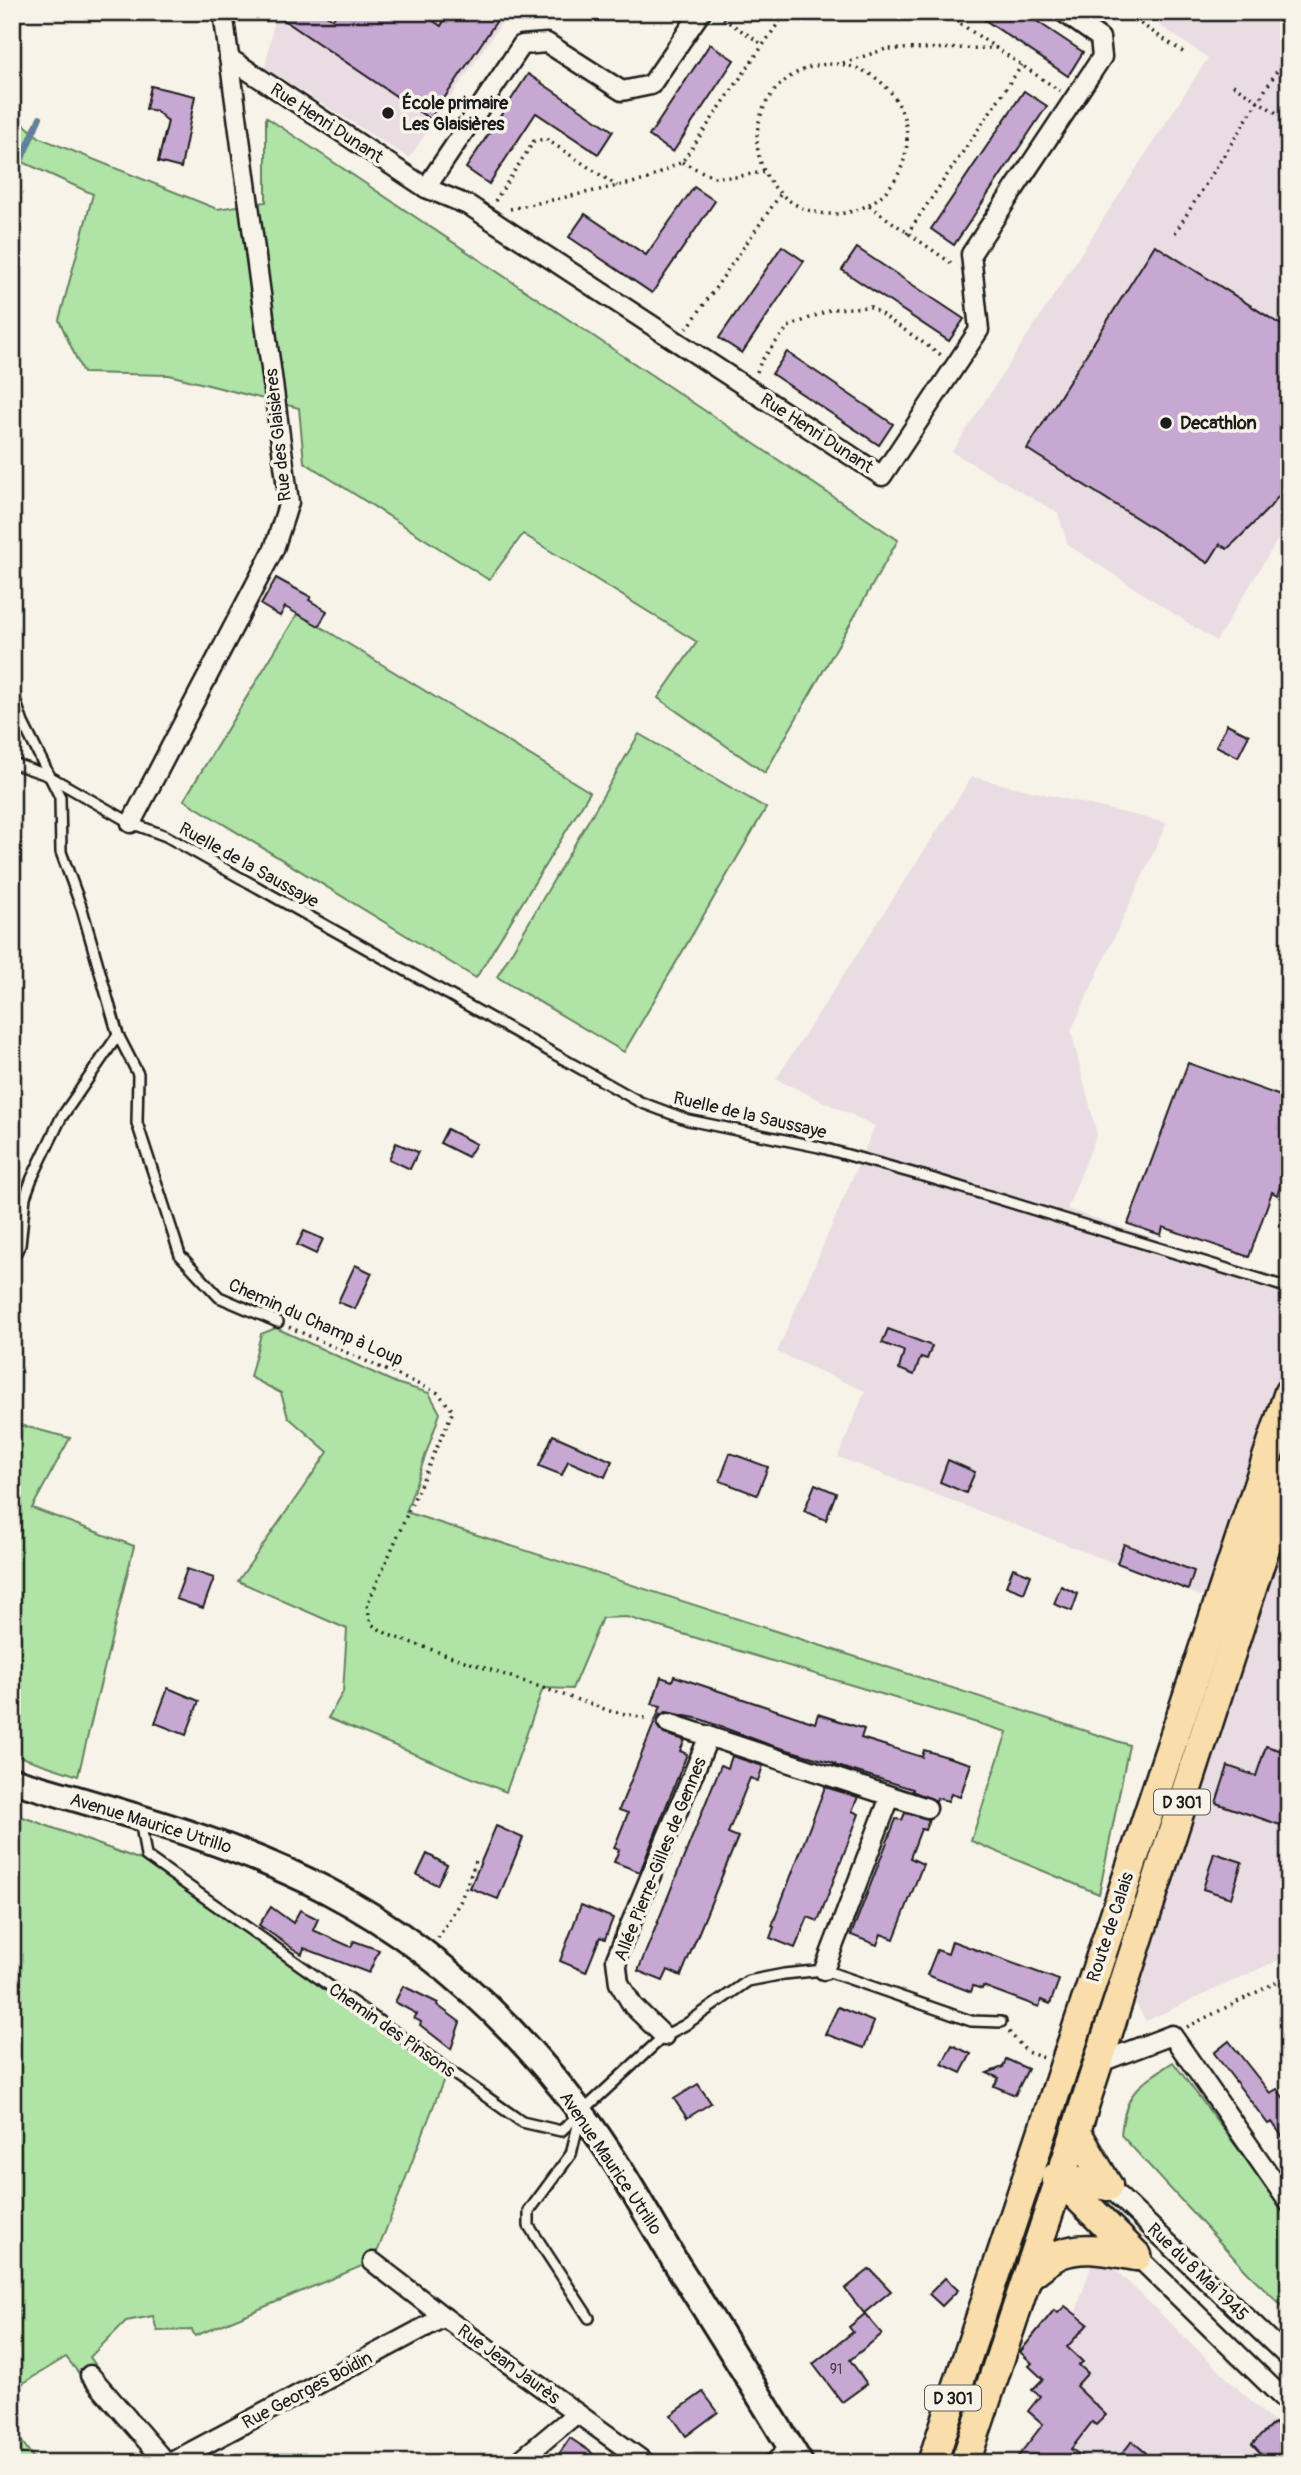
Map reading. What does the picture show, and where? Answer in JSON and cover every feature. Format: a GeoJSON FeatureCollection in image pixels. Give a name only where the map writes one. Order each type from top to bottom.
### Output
{"type":"FeatureCollection","features":[{"type":"Feature","properties":{"kind":"main road","name":"Route de Calais"},"geometry":{"type":"LineString","coordinates":[[932,2463],[1289,1392]]}},
{"type":"Feature","properties":{"kind":"main road","name":"Route de Calais"},"geometry":{"type":"LineString","coordinates":[[965,2463],[1289,1474]]}},
{"type":"Feature","properties":{"kind":"main road","name":"Avenue Maurice Utrillo"},"geometry":{"type":"LineString","coordinates":[[12,1780],[198,1836],[281,1868],[361,1909],[399,1933],[459,1979],[516,2034],[581,2112],[788,2458]]}},
{"type":"Feature","properties":{"kind":"main road"},"geometry":{"type":"LineString","coordinates":[[1076,2130],[1108,2186]]}},
{"type":"Feature","properties":{"kind":"main road"},"geometry":{"type":"LineString","coordinates":[[1029,2167],[1059,2178],[1108,2186]]}},
{"type":"Feature","properties":{"kind":"main road"},"geometry":{"type":"LineString","coordinates":[[1059,2178],[1137,2256]]}},
{"type":"Feature","properties":{"kind":"main road"},"geometry":{"type":"LineString","coordinates":[[1028,2276],[1058,2255],[1074,2250],[1093,2249],[1137,2256]]}},
{"type":"Feature","properties":{"kind":"street","name":"Rue des Glaisières"},"geometry":{"type":"LineString","coordinates":[[131,823],[274,549],[289,502],[223,12]]}},
{"type":"Feature","properties":{"kind":"street"},"geometry":{"type":"LineString","coordinates":[[426,188],[522,45],[547,43],[622,92],[651,85],[701,12]]}},
{"type":"Feature","properties":{"kind":"street","name":"Rue Henri Dunant"},"geometry":{"type":"LineString","coordinates":[[229,58],[426,188],[470,206],[882,476],[979,330],[971,254],[1102,57],[1100,38],[1063,12]]}},
{"type":"Feature","properties":{"kind":"street","name":"Allée Pierre-Gilles de Gennes"},"geometry":{"type":"LineString","coordinates":[[668,1723],[927,1808]]}},
{"type":"Feature","properties":{"kind":"street","name":"Allée Pierre-Gilles de Gennes"},"geometry":{"type":"LineString","coordinates":[[664,2036],[633,2006],[619,1983],[617,1959],[709,1735]]}},
{"type":"Feature","properties":{"kind":"street"},"geometry":{"type":"LineString","coordinates":[[824,1970],[890,1797]]}},
{"type":"Feature","properties":{"kind":"street"},"geometry":{"type":"LineString","coordinates":[[1098,2063],[1172,2035],[1289,2203]]}},
{"type":"Feature","properties":{"kind":"street","name":"Rue du 8 Mai 1945"},"geometry":{"type":"LineString","coordinates":[[1108,2186],[1289,2358]]}},
{"type":"Feature","properties":{"kind":"street","name":"Rue du 8 Mai 1945"},"geometry":{"type":"LineString","coordinates":[[1137,2256],[1289,2404]]}},
{"type":"Feature","properties":{"kind":"street","name":"Rue Jean Jaurès"},"geometry":{"type":"LineString","coordinates":[[373,2262],[444,2317],[646,2463]]}},
{"type":"Feature","properties":{"kind":"street","name":"Rue Georges Boidin"},"geometry":{"type":"LineString","coordinates":[[168,2463],[444,2317]]}},
{"type":"Feature","properties":{"kind":"street"},"geometry":{"type":"LineString","coordinates":[[90,2375],[168,2463]]}},
{"type":"Feature","properties":{"kind":"street"},"geometry":{"type":"LineString","coordinates":[[517,2463],[577,2413]]}},
{"type":"Feature","properties":{"kind":"lane","name":"Chemin du Champ à Loup"},"geometry":{"type":"LineString","coordinates":[[12,691],[23,723],[60,797],[61,852],[82,909],[118,1035],[138,1074],[136,1123],[180,1255],[219,1297],[278,1322]]}},
{"type":"Feature","properties":{"kind":"lane","name":"Ruelle de la Saussaye"},"geometry":{"type":"LineString","coordinates":[[12,764],[47,775],[131,823],[166,836],[640,1102],[688,1120],[819,1147],[934,1179],[1289,1288]]}},
{"type":"Feature","properties":{"kind":"lane"},"geometry":{"type":"LineString","coordinates":[[12,1254],[20,1245],[25,1197],[61,1118],[118,1035]]}},
{"type":"Feature","properties":{"kind":"lane","name":"Chemin des Pinsons"},"geometry":{"type":"LineString","coordinates":[[140,1819],[146,1856],[522,2122],[561,2132],[664,2036],[685,2025],[748,1981],[824,1970],[971,2021],[1001,2022]]}},
{"type":"Feature","properties":{"kind":"lane"},"geometry":{"type":"LineString","coordinates":[[581,2112],[571,2154],[527,2217],[529,2226],[589,2318]]}},
{"type":"Feature","properties":{"kind":"path"},"geometry":{"type":"LineString","coordinates":[[713,12],[764,45]]}},
{"type":"Feature","properties":{"kind":"path"},"geometry":{"type":"LineString","coordinates":[[485,216],[646,180],[682,162],[786,12]]}},
{"type":"Feature","properties":{"kind":"path"},"geometry":{"type":"LineString","coordinates":[[943,12],[1074,100]]}},
{"type":"Feature","properties":{"kind":"path"},"geometry":{"type":"LineString","coordinates":[[957,22],[964,12]]}},
{"type":"Feature","properties":{"kind":"path"},"geometry":{"type":"LineString","coordinates":[[1123,12],[1183,52]]}},
{"type":"Feature","properties":{"kind":"path"},"geometry":{"type":"LineString","coordinates":[[841,64],[863,70],[883,84],[898,102],[906,124],[907,148],[900,171],[887,191],[869,205],[846,214],[822,215],[800,208],[780,195],[763,172],[756,140],[762,109],[780,83],[808,67],[841,64],[886,49],[997,48]]}},
{"type":"Feature","properties":{"kind":"path"},"geometry":{"type":"LineString","coordinates":[[1174,233],[1289,52]]}},
{"type":"Feature","properties":{"kind":"path"},"geometry":{"type":"LineString","coordinates":[[907,234],[1022,65]]}},
{"type":"Feature","properties":{"kind":"path"},"geometry":{"type":"LineString","coordinates":[[1233,85],[1289,121]]}},
{"type":"Feature","properties":{"kind":"path"},"geometry":{"type":"LineString","coordinates":[[485,216],[534,141],[546,139],[617,186]]}},
{"type":"Feature","properties":{"kind":"path"},"geometry":{"type":"LineString","coordinates":[[682,162],[713,177],[735,177],[763,172]]}},
{"type":"Feature","properties":{"kind":"path"},"geometry":{"type":"LineString","coordinates":[[678,342],[780,195]]}},
{"type":"Feature","properties":{"kind":"path"},"geometry":{"type":"LineString","coordinates":[[869,205],[958,268],[973,271]]}},
{"type":"Feature","properties":{"kind":"path"},"geometry":{"type":"LineString","coordinates":[[751,390],[761,361],[788,327],[832,309],[871,307],[956,365]]}},
{"type":"Feature","properties":{"kind":"path","name":"Chemin du Champ à Loup"},"geometry":{"type":"LineString","coordinates":[[278,1322],[438,1393],[453,1411],[366,1605],[372,1624],[390,1635],[610,1711],[668,1723]]}},
{"type":"Feature","properties":{"kind":"path"},"geometry":{"type":"LineString","coordinates":[[428,1955],[460,1902],[477,1861]]}},
{"type":"Feature","properties":{"kind":"path"},"geometry":{"type":"LineString","coordinates":[[1172,2035],[1289,1976]]}},
{"type":"Feature","properties":{"kind":"path"},"geometry":{"type":"LineString","coordinates":[[1001,2022],[1027,2052],[1064,2065]]}},
{"type":"Feature","properties":{"kind":"shaded area","name":"École primaire Les Glaisières"},"geometry":{"type":"Polygon","coordinates":[[[276,12],[509,12],[409,158],[265,68],[276,12]]]}},
{"type":"Feature","properties":{"kind":"shaded area"},"geometry":{"type":"Polygon","coordinates":[[[1140,12],[1289,12],[1289,521],[1216,641],[1068,545],[1058,513],[952,452],[1208,58],[1140,12]]]}},
{"type":"Feature","properties":{"kind":"shaded area"},"geometry":{"type":"Polygon","coordinates":[[[972,777],[1167,823],[1071,1031],[1097,1134],[1067,1209],[1289,1283],[1289,1955],[1146,2021],[1135,2002],[1258,1618],[838,1457],[865,1391],[777,1352],[875,1126],[776,1079],[972,777]]]}},
{"type":"Feature","properties":{"kind":"shaded area"},"geometry":{"type":"Polygon","coordinates":[[[1096,2251],[1289,2438],[1289,2463],[1026,2463],[1096,2251]]]}},
{"type":"Feature","properties":{"kind":"green space"},"geometry":{"type":"Polygon","coordinates":[[[12,114],[40,138],[217,209],[266,202],[266,117],[898,540],[765,773],[658,698],[697,642],[523,534],[489,580],[304,462],[299,408],[169,375],[83,373],[59,320],[93,194],[12,157],[12,114]]]}},
{"type":"Feature","properties":{"kind":"green space"},"geometry":{"type":"Polygon","coordinates":[[[298,613],[590,792],[476,978],[184,800],[298,613]]]}},
{"type":"Feature","properties":{"kind":"green space"},"geometry":{"type":"Polygon","coordinates":[[[639,734],[766,808],[624,1052],[497,977],[639,734]]]}},
{"type":"Feature","properties":{"kind":"green space"},"geometry":{"type":"Polygon","coordinates":[[[276,1328],[396,1383],[429,1393],[440,1413],[406,1512],[1129,1745],[1099,1894],[971,1841],[1007,1732],[627,1617],[602,1618],[572,1689],[543,1688],[506,1792],[328,1718],[343,1692],[347,1629],[238,1581],[328,1452],[288,1417],[281,1393],[250,1377],[261,1334],[276,1328]]]}},
{"type":"Feature","properties":{"kind":"green space"},"geometry":{"type":"Polygon","coordinates":[[[12,1423],[70,1438],[32,1508],[134,1546],[78,1776],[12,1754],[12,1423]]]}},
{"type":"Feature","properties":{"kind":"green space"},"geometry":{"type":"Polygon","coordinates":[[[12,1813],[141,1860],[447,2071],[378,2250],[362,2266],[195,2336],[192,2330],[157,2331],[153,2316],[126,2321],[90,2357],[99,2370],[85,2381],[66,2357],[12,2390],[12,1813]]]}},
{"type":"Feature","properties":{"kind":"green space"},"geometry":{"type":"Polygon","coordinates":[[[1173,2062],[1289,2217],[1289,2312],[1248,2273],[1121,2135],[1130,2099],[1151,2077],[1173,2062]]]}},
{"type":"Feature","properties":{"kind":"green space"},"geometry":{"type":"Polygon","coordinates":[[[20,2439],[37,2463],[12,2463],[12,2442],[20,2439]]]}},
{"type":"Feature","properties":{"kind":"building"},"geometry":{"type":"Polygon","coordinates":[[[272,12],[321,12],[333,19],[338,12],[420,12],[441,26],[449,12],[488,12],[498,19],[430,119],[272,12]]]}},
{"type":"Feature","properties":{"kind":"building"},"geometry":{"type":"Polygon","coordinates":[[[973,12],[1023,12],[1083,52],[1068,76],[973,12]]]}},
{"type":"Feature","properties":{"kind":"building"},"geometry":{"type":"Polygon","coordinates":[[[710,44],[734,60],[673,152],[649,136],[710,44]]]}},
{"type":"Feature","properties":{"kind":"building"},"geometry":{"type":"Polygon","coordinates":[[[528,74],[613,131],[598,154],[536,113],[489,184],[466,168],[528,74]]]}},
{"type":"Feature","properties":{"kind":"building"},"geometry":{"type":"Polygon","coordinates":[[[151,86],[195,96],[181,168],[158,162],[168,121],[156,111],[146,109],[151,86]]]}},
{"type":"Feature","properties":{"kind":"building"},"geometry":{"type":"Polygon","coordinates":[[[1024,91],[1047,106],[954,245],[931,229],[1024,91]]]}},
{"type":"Feature","properties":{"kind":"building"},"geometry":{"type":"Polygon","coordinates":[[[694,187],[715,201],[652,293],[569,237],[585,214],[646,255],[694,187]]]}},
{"type":"Feature","properties":{"kind":"building","name":"Decathlon"},"geometry":{"type":"Polygon","coordinates":[[[1155,245],[1289,330],[1289,483],[1269,508],[1227,549],[1220,544],[1208,563],[1027,449],[1155,245]]]}},
{"type":"Feature","properties":{"kind":"building"},"geometry":{"type":"Polygon","coordinates":[[[782,246],[804,261],[742,353],[719,338],[782,246]]]}},
{"type":"Feature","properties":{"kind":"building"},"geometry":{"type":"Polygon","coordinates":[[[857,248],[964,319],[949,341],[842,270],[857,248]]]}},
{"type":"Feature","properties":{"kind":"building"},"geometry":{"type":"Polygon","coordinates":[[[787,352],[893,424],[879,445],[772,374],[787,352]]]}},
{"type":"Feature","properties":{"kind":"building"},"geometry":{"type":"Polygon","coordinates":[[[276,578],[311,597],[309,600],[327,611],[319,626],[285,607],[280,616],[261,605],[276,578]]]}},
{"type":"Feature","properties":{"kind":"building"},"geometry":{"type":"Polygon","coordinates":[[[1227,724],[1249,735],[1238,757],[1216,746],[1227,724]]]}},
{"type":"Feature","properties":{"kind":"building"},"geometry":{"type":"Polygon","coordinates":[[[1188,1063],[1289,1099],[1289,1162],[1277,1195],[1272,1192],[1249,1257],[1163,1227],[1161,1235],[1128,1224],[1188,1063]]]}},
{"type":"Feature","properties":{"kind":"building"},"geometry":{"type":"Polygon","coordinates":[[[447,1129],[476,1144],[468,1157],[440,1143],[447,1129]]]}},
{"type":"Feature","properties":{"kind":"building"},"geometry":{"type":"Polygon","coordinates":[[[396,1143],[418,1152],[410,1169],[389,1159],[396,1143]]]}},
{"type":"Feature","properties":{"kind":"building"},"geometry":{"type":"Polygon","coordinates":[[[304,1231],[323,1239],[316,1254],[297,1245],[304,1231]]]}},
{"type":"Feature","properties":{"kind":"building"},"geometry":{"type":"Polygon","coordinates":[[[355,1265],[372,1273],[355,1309],[338,1302],[355,1265]]]}},
{"type":"Feature","properties":{"kind":"building"},"geometry":{"type":"Polygon","coordinates":[[[888,1329],[932,1346],[927,1359],[921,1357],[914,1375],[899,1369],[904,1351],[882,1343],[888,1329]]]}},
{"type":"Feature","properties":{"kind":"building"},"geometry":{"type":"Polygon","coordinates":[[[553,1435],[612,1461],[605,1477],[568,1461],[562,1475],[539,1466],[553,1435]]]}},
{"type":"Feature","properties":{"kind":"building"},"geometry":{"type":"Polygon","coordinates":[[[730,1453],[768,1467],[757,1495],[720,1481],[730,1453]]]}},
{"type":"Feature","properties":{"kind":"building"},"geometry":{"type":"Polygon","coordinates":[[[948,1460],[975,1472],[966,1493],[940,1482],[948,1460]]]}},
{"type":"Feature","properties":{"kind":"building"},"geometry":{"type":"Polygon","coordinates":[[[815,1484],[836,1493],[826,1520],[804,1511],[815,1484]]]}},
{"type":"Feature","properties":{"kind":"building"},"geometry":{"type":"Polygon","coordinates":[[[1124,1544],[1194,1571],[1188,1590],[1117,1563],[1124,1544]]]}},
{"type":"Feature","properties":{"kind":"building"},"geometry":{"type":"Polygon","coordinates":[[[1013,1568],[1031,1575],[1024,1593],[1006,1586],[1013,1568]]]}},
{"type":"Feature","properties":{"kind":"building"},"geometry":{"type":"Polygon","coordinates":[[[187,1569],[214,1578],[203,1608],[176,1599],[187,1569]]]}},
{"type":"Feature","properties":{"kind":"building"},"geometry":{"type":"Polygon","coordinates":[[[1061,1586],[1078,1594],[1072,1611],[1054,1604],[1061,1586]]]}},
{"type":"Feature","properties":{"kind":"building"},"geometry":{"type":"Polygon","coordinates":[[[674,1676],[815,1723],[818,1714],[864,1729],[861,1738],[922,1757],[924,1750],[971,1764],[960,1797],[951,1794],[948,1801],[937,1798],[936,1801],[912,1791],[913,1789],[770,1745],[700,1719],[666,1712],[660,1715],[657,1726],[664,1734],[685,1740],[680,1751],[687,1754],[640,1872],[614,1862],[619,1850],[614,1848],[628,1813],[619,1810],[661,1706],[652,1704],[661,1677],[672,1681],[674,1676]]]}},
{"type":"Feature","properties":{"kind":"building"},"geometry":{"type":"Polygon","coordinates":[[[168,1688],[199,1701],[186,1735],[155,1723],[168,1688]]]}},
{"type":"Feature","properties":{"kind":"building"},"geometry":{"type":"Polygon","coordinates":[[[1266,1746],[1289,1753],[1289,1828],[1216,1803],[1228,1766],[1256,1776],[1266,1746]]]}},
{"type":"Feature","properties":{"kind":"building"},"geometry":{"type":"Polygon","coordinates":[[[732,1756],[763,1766],[758,1781],[750,1778],[728,1833],[738,1837],[681,1976],[668,1970],[663,1981],[638,1971],[721,1765],[728,1768],[732,1756]]]}},
{"type":"Feature","properties":{"kind":"building"},"geometry":{"type":"Polygon","coordinates":[[[825,1787],[858,1797],[852,1811],[859,1814],[818,1921],[808,1917],[795,1948],[770,1938],[774,1927],[772,1926],[825,1787]]]}},
{"type":"Feature","properties":{"kind":"building"},"geometry":{"type":"Polygon","coordinates":[[[905,1813],[929,1819],[925,1830],[921,1829],[910,1858],[923,1864],[894,1939],[881,1934],[877,1945],[851,1935],[896,1819],[902,1820],[905,1813]]]}},
{"type":"Feature","properties":{"kind":"building"},"geometry":{"type":"Polygon","coordinates":[[[496,1826],[523,1838],[498,1899],[470,1888],[496,1826]]]}},
{"type":"Feature","properties":{"kind":"building"},"geometry":{"type":"Polygon","coordinates":[[[1214,1853],[1242,1862],[1231,1898],[1203,1889],[1214,1853]]]}},
{"type":"Feature","properties":{"kind":"building"},"geometry":{"type":"Polygon","coordinates":[[[427,1854],[447,1865],[437,1885],[417,1875],[427,1854]]]}},
{"type":"Feature","properties":{"kind":"building"},"geometry":{"type":"Polygon","coordinates":[[[581,1905],[613,1918],[605,1939],[600,1937],[586,1972],[560,1961],[581,1905]]]}},
{"type":"Feature","properties":{"kind":"building"},"geometry":{"type":"Polygon","coordinates":[[[271,1907],[293,1923],[300,1910],[318,1919],[313,1930],[351,1947],[354,1941],[379,1950],[369,1973],[304,1948],[302,1954],[292,1948],[259,1925],[271,1907]]]}},
{"type":"Feature","properties":{"kind":"building"},"geometry":{"type":"Polygon","coordinates":[[[952,1941],[1059,1980],[1050,2004],[1041,2000],[1039,2007],[983,1986],[982,1989],[973,1986],[971,1992],[927,1975],[937,1950],[948,1954],[952,1941]]]}},
{"type":"Feature","properties":{"kind":"building"},"geometry":{"type":"Polygon","coordinates":[[[403,1986],[438,2003],[437,2005],[460,2022],[451,2049],[420,2025],[421,2022],[414,2018],[417,2014],[395,2002],[403,1986]]]}},
{"type":"Feature","properties":{"kind":"building"},"geometry":{"type":"Polygon","coordinates":[[[838,2007],[874,2022],[864,2048],[825,2034],[838,2007]]]}},
{"type":"Feature","properties":{"kind":"building"},"geometry":{"type":"Polygon","coordinates":[[[1229,2041],[1270,2093],[1277,2089],[1289,2105],[1289,2146],[1272,2122],[1268,2124],[1214,2053],[1229,2041]]]}},
{"type":"Feature","properties":{"kind":"building"},"geometry":{"type":"Polygon","coordinates":[[[952,2045],[971,2054],[961,2073],[942,2064],[952,2045]]]}},
{"type":"Feature","properties":{"kind":"building"},"geometry":{"type":"Polygon","coordinates":[[[1006,2059],[1028,2069],[1015,2095],[994,2086],[999,2078],[987,2073],[1003,2067],[1006,2059]]]}},
{"type":"Feature","properties":{"kind":"building"},"geometry":{"type":"Polygon","coordinates":[[[698,2084],[711,2103],[687,2118],[674,2099],[698,2084]]]}},
{"type":"Feature","properties":{"kind":"building"},"geometry":{"type":"Polygon","coordinates":[[[870,2269],[891,2291],[864,2313],[845,2289],[870,2269]]]}},
{"type":"Feature","properties":{"kind":"building"},"geometry":{"type":"Polygon","coordinates":[[[945,2278],[958,2290],[942,2306],[929,2294],[945,2278]]]}},
{"type":"Feature","properties":{"kind":"building"},"geometry":{"type":"Polygon","coordinates":[[[1065,2306],[1088,2324],[1067,2347],[1083,2362],[1079,2365],[1088,2373],[1076,2386],[1106,2415],[1096,2425],[1092,2422],[1071,2449],[1093,2463],[1013,2463],[1043,2424],[1028,2411],[1040,2396],[1032,2390],[1043,2379],[1029,2366],[1032,2363],[1020,2352],[1054,2310],[1058,2313],[1065,2306]]]}},
{"type":"Feature","properties":{"kind":"building"},"geometry":{"type":"Polygon","coordinates":[[[865,2314],[882,2334],[850,2360],[867,2384],[842,2402],[813,2364],[853,2332],[849,2327],[865,2314]]]}},
{"type":"Feature","properties":{"kind":"building"},"geometry":{"type":"Polygon","coordinates":[[[703,2392],[718,2412],[686,2436],[671,2415],[703,2392]]]}},
{"type":"Feature","properties":{"kind":"building"},"geometry":{"type":"Polygon","coordinates":[[[1274,2423],[1289,2439],[1289,2463],[1270,2463],[1252,2444],[1274,2423]]]}},
{"type":"Feature","properties":{"kind":"building"},"geometry":{"type":"Polygon","coordinates":[[[570,2438],[591,2452],[600,2463],[566,2463],[557,2457],[570,2438]]]}},
{"type":"Feature","properties":{"kind":"building"},"geometry":{"type":"Polygon","coordinates":[[[1132,2441],[1146,2453],[1138,2463],[1115,2463],[1132,2441]]]}},
{"type":"Feature","properties":{"kind":"waterway"},"geometry":{"type":"LineString","coordinates":[[12,182],[40,117]]}},
{"type":"Feature","properties":{"kind":"place","name":"École primaire Les Glaisières"},"geometry":{"type":"Point","coordinates":[388,113]}},
{"type":"Feature","properties":{"kind":"place","name":"Decathlon"},"geometry":{"type":"Point","coordinates":[1166,423]}}]}
